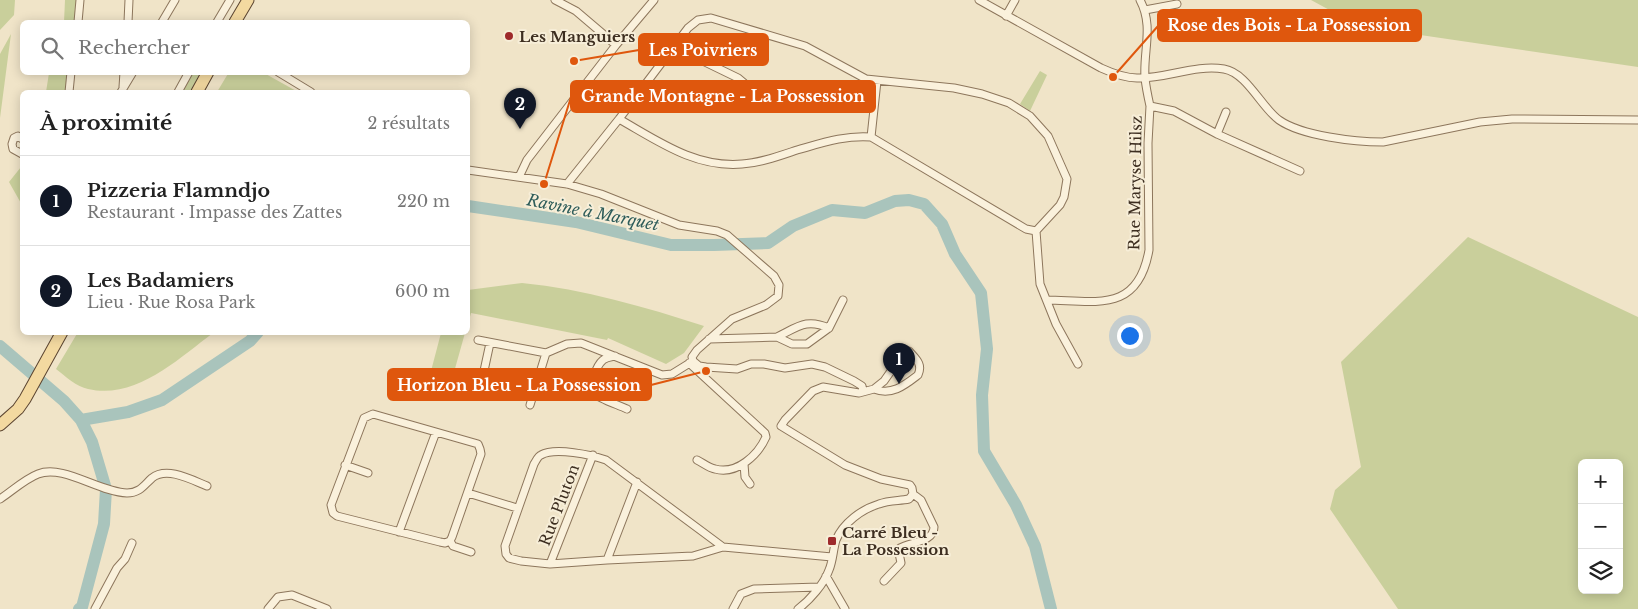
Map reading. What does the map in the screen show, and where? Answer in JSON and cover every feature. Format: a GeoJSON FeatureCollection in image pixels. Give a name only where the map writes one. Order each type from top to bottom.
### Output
{"type":"FeatureCollection","features":[{"type":"Feature","properties":{"kind":"main road"},"geometry":{"type":"LineString","coordinates":[[236,20],[248,0]]}},
{"type":"Feature","properties":{"kind":"main road"},"geometry":{"type":"LineString","coordinates":[[198,90],[206,75]]}},
{"type":"Feature","properties":{"kind":"main road"},"geometry":{"type":"LineString","coordinates":[[0,425],[18,409],[25,399],[60,335]]}},
{"type":"Feature","properties":{"kind":"street"},"geometry":{"type":"LineString","coordinates":[[78,20],[80,0]]}},
{"type":"Feature","properties":{"kind":"street"},"geometry":{"type":"LineString","coordinates":[[128,20],[129,0]]}},
{"type":"Feature","properties":{"kind":"street"},"geometry":{"type":"LineString","coordinates":[[163,20],[175,0]]}},
{"type":"Feature","properties":{"kind":"street"},"geometry":{"type":"LineString","coordinates":[[218,20],[230,0]]}},
{"type":"Feature","properties":{"kind":"street"},"geometry":{"type":"LineString","coordinates":[[555,0],[576,11],[616,45]]}},
{"type":"Feature","properties":{"kind":"street"},"geometry":{"type":"LineString","coordinates":[[519,177],[527,160],[616,45],[654,0]]}},
{"type":"Feature","properties":{"kind":"street"},"geometry":{"type":"LineString","coordinates":[[979,0],[1100,68],[1122,76],[1145,78],[1196,69],[1225,69],[1239,77],[1279,120],[1293,128],[1322,135],[1367,142],[1391,141],[1480,122],[1512,119],[1638,120]]}},
{"type":"Feature","properties":{"kind":"street"},"geometry":{"type":"LineString","coordinates":[[1006,16],[1015,0]]}},
{"type":"Feature","properties":{"kind":"street"},"geometry":{"type":"LineString","coordinates":[[1140,0],[1145,10],[1177,4]]}},
{"type":"Feature","properties":{"kind":"street","name":"Rue Maryse Hilsz"},"geometry":{"type":"LineString","coordinates":[[1047,300],[1113,300],[1128,294],[1138,281],[1147,260],[1149,250],[1148,143],[1150,106],[1145,78],[1148,44],[1145,10]]}},
{"type":"Feature","properties":{"kind":"street"},"geometry":{"type":"LineString","coordinates":[[567,184],[688,28],[698,20],[712,18],[805,46],[866,79],[954,88],[982,94],[1009,103],[1030,116],[1048,136],[1065,173],[1067,186],[1060,205],[1036,231],[1040,284],[1056,324],[1078,364]]}},
{"type":"Feature","properties":{"kind":"street"},"geometry":{"type":"LineString","coordinates":[[674,47],[738,78],[744,83],[750,97]]}},
{"type":"Feature","properties":{"kind":"street"},"geometry":{"type":"LineString","coordinates":[[68,90],[71,75]]}},
{"type":"Feature","properties":{"kind":"street"},"geometry":{"type":"LineString","coordinates":[[122,90],[124,75]]}},
{"type":"Feature","properties":{"kind":"street"},"geometry":{"type":"LineString","coordinates":[[123,90],[131,75]]}},
{"type":"Feature","properties":{"kind":"street"},"geometry":{"type":"LineString","coordinates":[[179,90],[187,75]]}},
{"type":"Feature","properties":{"kind":"street"},"geometry":{"type":"LineString","coordinates":[[283,75],[308,90]]}},
{"type":"Feature","properties":{"kind":"street"},"geometry":{"type":"LineString","coordinates":[[871,137],[877,81]]}},
{"type":"Feature","properties":{"kind":"street"},"geometry":{"type":"LineString","coordinates":[[1150,106],[1174,111],[1217,134],[1300,171]]}},
{"type":"Feature","properties":{"kind":"street"},"geometry":{"type":"LineString","coordinates":[[1217,134],[1226,112]]}},
{"type":"Feature","properties":{"kind":"street"},"geometry":{"type":"LineString","coordinates":[[619,119],[682,154],[706,163],[723,165],[744,164],[762,160],[847,137],[871,137],[1026,229],[1036,231]]}},
{"type":"Feature","properties":{"kind":"street"},"geometry":{"type":"LineString","coordinates":[[20,138],[18,136],[14,138],[12,144],[13,149],[20,153]]}},
{"type":"Feature","properties":{"kind":"street"},"geometry":{"type":"LineString","coordinates":[[470,170],[567,184],[601,194],[679,225],[717,231],[727,235],[759,262],[774,276],[779,285],[778,296],[766,305],[732,319],[694,353],[691,362],[672,374],[662,375],[581,343],[574,342],[546,353],[478,340]]}},
{"type":"Feature","properties":{"kind":"street"},"geometry":{"type":"LineString","coordinates":[[777,337],[799,345],[812,341],[829,328],[843,300]]}},
{"type":"Feature","properties":{"kind":"street"},"geometry":{"type":"LineString","coordinates":[[709,339],[777,337],[811,323],[829,328]]}},
{"type":"Feature","properties":{"kind":"street"},"geometry":{"type":"LineString","coordinates":[[479,394],[490,343]]}},
{"type":"Feature","properties":{"kind":"street"},"geometry":{"type":"LineString","coordinates":[[874,389],[884,381],[905,351],[909,351],[919,362],[921,366],[918,375],[894,391],[884,392],[874,389],[859,393],[823,387],[813,391],[781,426],[845,466],[881,479],[910,485],[914,494],[921,500],[934,527],[934,531],[930,537],[900,548],[901,563],[884,580]]}},
{"type":"Feature","properties":{"kind":"street"},"geometry":{"type":"LineString","coordinates":[[530,405],[546,353]]}},
{"type":"Feature","properties":{"kind":"street"},"geometry":{"type":"LineString","coordinates":[[615,356],[606,358],[601,362],[595,375],[592,389],[599,396],[627,409]]}},
{"type":"Feature","properties":{"kind":"street"},"geometry":{"type":"LineString","coordinates":[[691,362],[699,366],[737,369],[757,364],[779,368],[805,364],[818,365],[854,381],[862,386],[863,391]]}},
{"type":"Feature","properties":{"kind":"street"},"geometry":{"type":"LineString","coordinates":[[691,362],[765,433],[766,437],[744,464],[724,470],[716,470],[697,460]]}},
{"type":"Feature","properties":{"kind":"street"},"geometry":{"type":"LineString","coordinates":[[368,415],[378,415],[436,432],[478,444],[481,454],[450,541],[440,542],[333,514],[331,505],[364,418],[368,415]]}},
{"type":"Feature","properties":{"kind":"street"},"geometry":{"type":"LineString","coordinates":[[399,532],[436,432]]}},
{"type":"Feature","properties":{"kind":"street"},"geometry":{"type":"LineString","coordinates":[[723,547],[606,460],[593,455],[552,452],[541,454],[534,464],[505,546],[508,558],[550,564],[693,556],[723,547],[832,556]]}},
{"type":"Feature","properties":{"kind":"street","name":"Rue Pluton"},"geometry":{"type":"LineString","coordinates":[[550,564],[593,455]]}},
{"type":"Feature","properties":{"kind":"street"},"geometry":{"type":"LineString","coordinates":[[744,464],[745,477],[750,484]]}},
{"type":"Feature","properties":{"kind":"street"},"geometry":{"type":"LineString","coordinates":[[345,465],[368,473]]}},
{"type":"Feature","properties":{"kind":"street"},"geometry":{"type":"LineString","coordinates":[[0,499],[37,474],[45,472],[66,474],[101,488],[127,493],[136,492],[146,486],[158,474],[166,473],[176,474],[207,486]]}},
{"type":"Feature","properties":{"kind":"street"},"geometry":{"type":"LineString","coordinates":[[607,560],[637,482]]}},
{"type":"Feature","properties":{"kind":"street"},"geometry":{"type":"LineString","coordinates":[[468,492],[517,508]]}},
{"type":"Feature","properties":{"kind":"street"},"geometry":{"type":"LineString","coordinates":[[798,609],[819,587],[829,571],[836,540],[849,522],[873,506],[889,501],[909,499],[914,494]]}},
{"type":"Feature","properties":{"kind":"street"},"geometry":{"type":"LineString","coordinates":[[450,541],[453,546],[471,552]]}},
{"type":"Feature","properties":{"kind":"street"},"geometry":{"type":"LineString","coordinates":[[95,609],[132,544]]}},
{"type":"Feature","properties":{"kind":"street"},"geometry":{"type":"LineString","coordinates":[[826,576],[845,609]]}},
{"type":"Feature","properties":{"kind":"street"},"geometry":{"type":"LineString","coordinates":[[733,609],[741,594],[754,589],[819,587]]}},
{"type":"Feature","properties":{"kind":"street"},"geometry":{"type":"LineString","coordinates":[[268,609],[278,597],[292,594],[327,609]]}},
{"type":"Feature","properties":{"kind":"green space"},"geometry":{"type":"Polygon","coordinates":[[[0,0],[15,0],[14,15],[0,30],[0,0]]]}},
{"type":"Feature","properties":{"kind":"green space"},"geometry":{"type":"Polygon","coordinates":[[[65,0],[78,0],[75,20],[64,20],[65,0]]]}},
{"type":"Feature","properties":{"kind":"green space"},"geometry":{"type":"Polygon","coordinates":[[[1311,0],[1638,0],[1638,67],[1359,26],[1311,0]]]}},
{"type":"Feature","properties":{"kind":"green space"},"geometry":{"type":"Polygon","coordinates":[[[11,34],[0,118],[0,54],[11,34]]]}},
{"type":"Feature","properties":{"kind":"green space"},"geometry":{"type":"Polygon","coordinates":[[[1040,71],[1047,75],[1030,111],[1020,104],[1040,71]]]}},
{"type":"Feature","properties":{"kind":"green space"},"geometry":{"type":"Polygon","coordinates":[[[49,75],[69,75],[66,90],[46,90],[49,75]]]}},
{"type":"Feature","properties":{"kind":"green space"},"geometry":{"type":"Polygon","coordinates":[[[191,75],[199,75],[191,90],[182,90],[191,75]]]}},
{"type":"Feature","properties":{"kind":"green space"},"geometry":{"type":"Polygon","coordinates":[[[227,75],[268,75],[294,90],[218,90],[227,75]]]}},
{"type":"Feature","properties":{"kind":"green space"},"geometry":{"type":"Polygon","coordinates":[[[20,168],[20,201],[9,182],[20,168]]]}},
{"type":"Feature","properties":{"kind":"green space"},"geometry":{"type":"Polygon","coordinates":[[[1468,237],[1638,317],[1638,609],[1398,609],[1330,509],[1335,490],[1361,467],[1341,362],[1468,237]]]}},
{"type":"Feature","properties":{"kind":"green space"},"geometry":{"type":"Polygon","coordinates":[[[522,283],[545,286],[614,300],[704,326],[684,353],[666,364],[608,338],[607,340],[471,313],[470,317],[470,290],[522,283]]]}},
{"type":"Feature","properties":{"kind":"green space"},"geometry":{"type":"Polygon","coordinates":[[[76,335],[210,335],[155,375],[123,389],[106,391],[88,389],[71,381],[56,369],[76,335]]]}},
{"type":"Feature","properties":{"kind":"green space"},"geometry":{"type":"Polygon","coordinates":[[[440,335],[464,335],[447,397],[426,390],[440,335]]]}},
{"type":"Feature","properties":{"kind":"waterway","name":"Ravine à Marquet"},"geometry":{"type":"LineString","coordinates":[[470,206],[576,222],[671,245],[714,245],[768,243],[793,226],[832,210],[865,213],[895,201],[909,200],[924,204],[942,224],[955,254],[981,293],[987,349],[982,395],[984,451],[1016,505],[1035,546],[1051,609]]}},
{"type":"Feature","properties":{"kind":"waterway","name":"Ravine à Marquet"},"geometry":{"type":"LineString","coordinates":[[0,346],[64,401],[81,420],[128,412],[162,400],[250,341],[255,335]]}},
{"type":"Feature","properties":{"kind":"waterway"},"geometry":{"type":"LineString","coordinates":[[79,609],[82,607],[104,524],[106,489],[92,442],[81,420]]}},
{"type":"Feature","properties":{"kind":"place","name":"Les Manguiers"},"geometry":{"type":"Point","coordinates":[509,36]}},
{"type":"Feature","properties":{"kind":"place","name":"Les Poivriers"},"geometry":{"type":"Point","coordinates":[574,61]}},
{"type":"Feature","properties":{"kind":"place","name":"Rose des Bois - La Possession"},"geometry":{"type":"Point","coordinates":[1113,77]}},
{"type":"Feature","properties":{"kind":"place","name":"Les Badamiers"},"geometry":{"type":"Point","coordinates":[520,129]}},
{"type":"Feature","properties":{"kind":"place","name":"Grande Montagne - La Possession"},"geometry":{"type":"Point","coordinates":[544,184]}},
{"type":"Feature","properties":{"kind":"place","name":"Horizon Bleu - La Possession"},"geometry":{"type":"Point","coordinates":[706,371]}},
{"type":"Feature","properties":{"kind":"place","name":"Pizzeria Flamndjo"},"geometry":{"type":"Point","coordinates":[899,384]}},
{"type":"Feature","properties":{"kind":"place","name":"Carré Bleu - La Possession"},"geometry":{"type":"Point","coordinates":[832,541]}}]}
